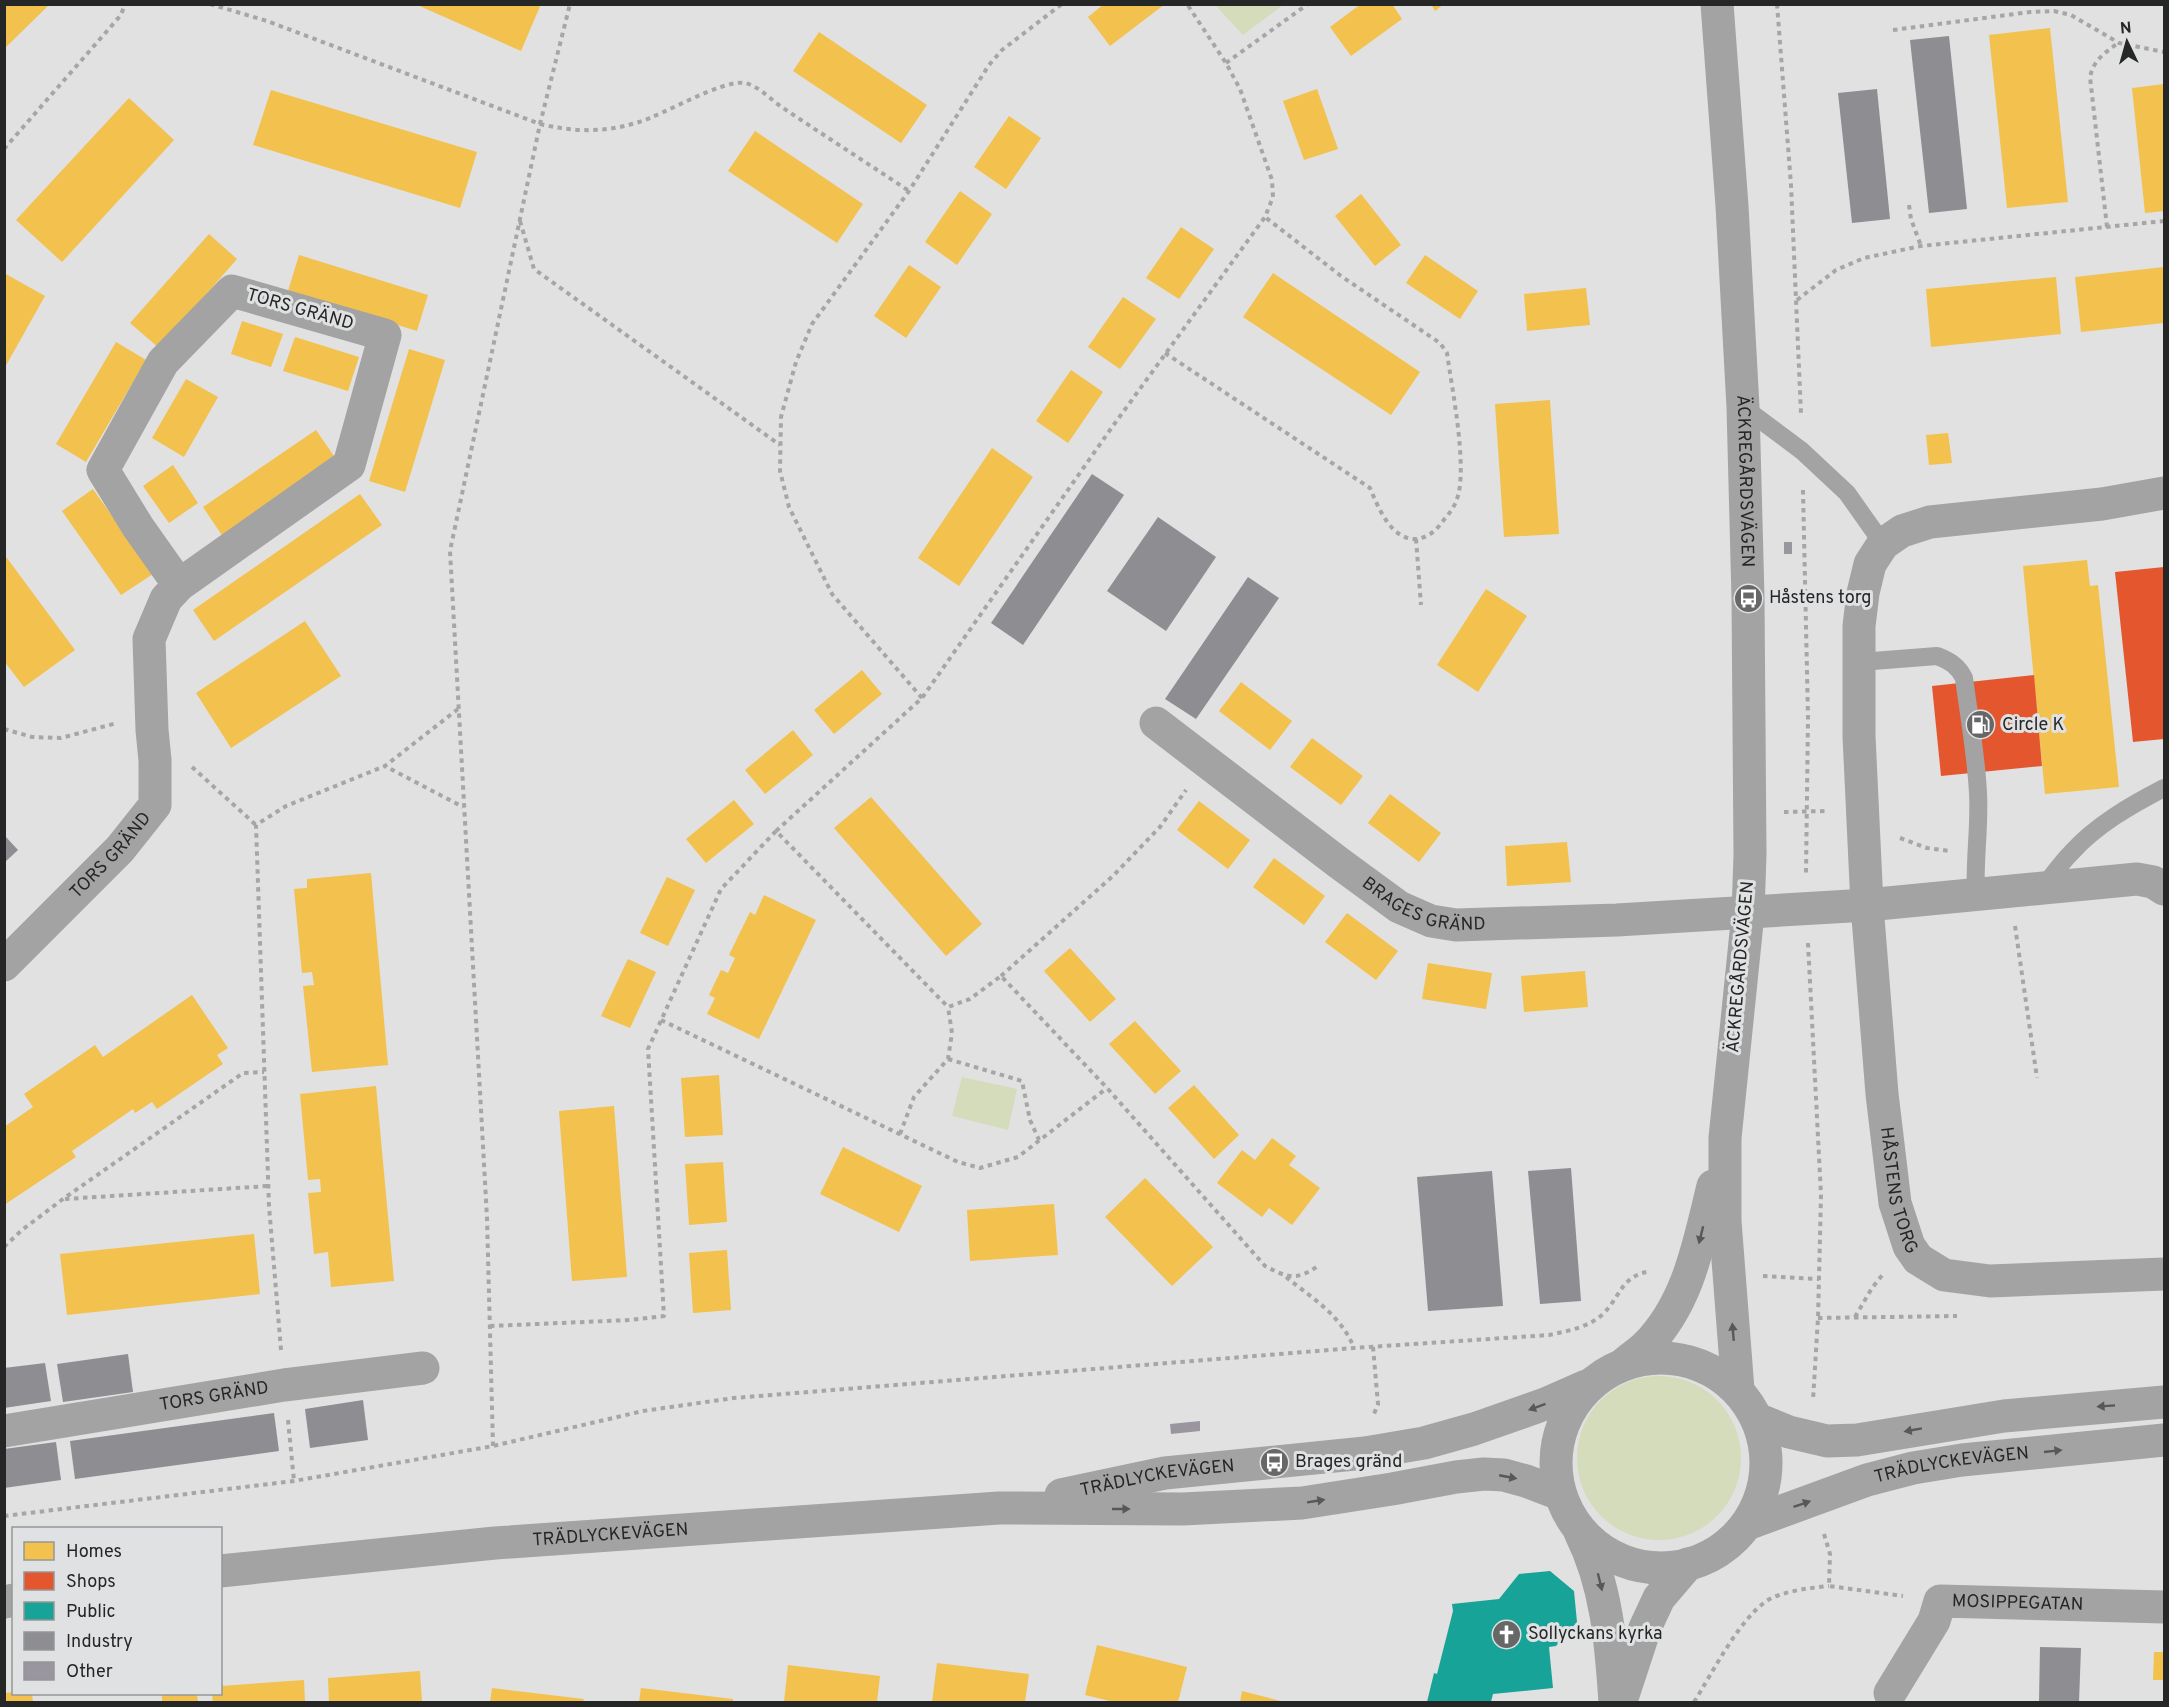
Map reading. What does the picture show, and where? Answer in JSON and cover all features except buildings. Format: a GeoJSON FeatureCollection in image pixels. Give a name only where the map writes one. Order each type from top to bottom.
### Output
{"type":"FeatureCollection","features":[{"type":"Feature","properties":{"kind":"street","name":"ÄCKREGÅRDSVÄGEN"},"geometry":{"type":"LineString","coordinates":[[1717,4],[1732,206],[1743,407],[1750,855],[1748,913],[1725,1138],[1725,1221],[1738,1390]]}},
{"type":"Feature","properties":{"kind":"street","name":"TORS GRÄND"},"geometry":{"type":"LineString","coordinates":[[4,965],[120,849],[155,805],[149,639],[166,599],[179,585],[349,465],[385,335],[232,291],[163,362],[103,470],[138,527],[179,585]]}},
{"type":"Feature","properties":{"kind":"street"},"geometry":{"type":"LineString","coordinates":[[1883,544],[1902,531],[1930,522],[2102,504],[2164,493]]}},
{"type":"Feature","properties":{"kind":"street","name":"HÅSTENS TORG"},"geometry":{"type":"LineString","coordinates":[[1883,544],[1870,564],[1863,593],[1859,626],[1859,736],[1866,905],[1891,1176],[1895,1203],[1909,1246],[1918,1259],[1931,1268],[1944,1275],[1963,1279],[1990,1281],[2164,1274]]}},
{"type":"Feature","properties":{"kind":"street","name":"BRAGES GRÄND"},"geometry":{"type":"LineString","coordinates":[[1156,723],[1339,864],[1399,907],[1431,921],[1456,925],[1748,913]]}},
{"type":"Feature","properties":{"kind":"street"},"geometry":{"type":"LineString","coordinates":[[1748,913],[1866,905],[2044,886],[2137,879],[2153,882],[2164,889]]}},
{"type":"Feature","properties":{"kind":"street","name":"ÄCKREGÅRDSVÄGEN"},"geometry":{"type":"LineString","coordinates":[[1625,1363],[1647,1346],[1665,1323],[1692,1271],[1725,1138]]}},
{"type":"Feature","properties":{"kind":"street"},"geometry":{"type":"LineString","coordinates":[[1578,1528],[1609,1554],[1627,1563],[1647,1567],[1668,1568],[1688,1564],[1721,1549],[1747,1524],[1756,1508],[1766,1473],[1763,1436],[1757,1419],[1738,1390],[1719,1374],[1689,1361],[1649,1358],[1625,1363],[1607,1372],[1591,1384],[1569,1410],[1562,1426],[1555,1460],[1560,1494],[1567,1512],[1592,1555],[1608,1620],[1615,1702]]}},
{"type":"Feature","properties":{"kind":"street","name":"TORS GRÄND"},"geometry":{"type":"LineString","coordinates":[[4,1431],[284,1385],[423,1368]]}},
{"type":"Feature","properties":{"kind":"street","name":"TRÄDLYCKEVÄGEN"},"geometry":{"type":"LineString","coordinates":[[999,1508],[1165,1473],[1365,1453],[1424,1443],[1474,1429],[1545,1404],[1591,1384]]}},
{"type":"Feature","properties":{"kind":"street"},"geometry":{"type":"LineString","coordinates":[[1757,1419],[1789,1432],[1827,1441],[1857,1440],[2004,1416],[2164,1402]]}},
{"type":"Feature","properties":{"kind":"street","name":"TRÄDLYCKEVÄGEN"},"geometry":{"type":"LineString","coordinates":[[1747,1524],[1867,1480],[1913,1468],[1962,1460],[2164,1440]]}},
{"type":"Feature","properties":{"kind":"street","name":"TRÄDLYCKEVÄGEN"},"geometry":{"type":"LineString","coordinates":[[222,1571],[495,1543],[999,1508],[1183,1509],[1302,1503],[1484,1474],[1504,1475],[1560,1494]]}},
{"type":"Feature","properties":{"kind":"street"},"geometry":{"type":"LineString","coordinates":[[1621,1702],[1645,1629],[1659,1598],[1688,1564]]}},
{"type":"Feature","properties":{"kind":"street","name":"MOSIPPEGATAN"},"geometry":{"type":"LineString","coordinates":[[1890,1693],[1934,1621],[1940,1601],[2164,1607]]}},
{"type":"Feature","properties":{"kind":"lane"},"geometry":{"type":"LineString","coordinates":[[1743,407],[1802,451],[1847,493],[1883,544]]}},
{"type":"Feature","properties":{"kind":"lane"},"geometry":{"type":"LineString","coordinates":[[1860,662],[1937,656],[1949,660],[1960,669],[1964,678],[1978,792],[1976,894]]}},
{"type":"Feature","properties":{"kind":"lane"},"geometry":{"type":"LineString","coordinates":[[2044,886],[2072,852],[2102,826],[2134,804],[2164,788]]}},
{"type":"Feature","properties":{"kind":"path"},"geometry":{"type":"LineString","coordinates":[[4,149],[121,15],[125,4]]}},
{"type":"Feature","properties":{"kind":"path"},"geometry":{"type":"LineString","coordinates":[[210,4],[267,21],[540,124],[582,132],[607,130],[640,122],[729,84],[745,83],[754,86],[779,106],[909,191]]}},
{"type":"Feature","properties":{"kind":"path"},"geometry":{"type":"LineString","coordinates":[[493,1446],[486,1207],[450,551],[540,124],[570,4]]}},
{"type":"Feature","properties":{"kind":"path"},"geometry":{"type":"LineString","coordinates":[[922,698],[832,594],[789,507],[780,471],[781,417],[796,362],[812,324],[909,191],[989,65],[1002,50],[1062,4]]}},
{"type":"Feature","properties":{"kind":"path"},"geometry":{"type":"LineString","coordinates":[[490,1326],[630,1320],[664,1316],[648,1049],[721,889],[776,831],[922,698],[1165,353],[1265,217],[1273,196],[1272,180],[1240,89],[1226,63],[1187,4]]}},
{"type":"Feature","properties":{"kind":"path"},"geometry":{"type":"LineString","coordinates":[[1226,63],[1308,4]]}},
{"type":"Feature","properties":{"kind":"path"},"geometry":{"type":"LineString","coordinates":[[1777,4],[1791,185],[1802,451],[1808,717],[1807,908],[1810,1011],[1821,1195],[1818,1318]]}},
{"type":"Feature","properties":{"kind":"path"},"geometry":{"type":"LineString","coordinates":[[1893,30],[2030,12],[2054,11],[2071,15],[2119,43],[2164,52]]}},
{"type":"Feature","properties":{"kind":"path"},"geometry":{"type":"LineString","coordinates":[[2107,227],[2090,76],[2098,58],[2119,43]]}},
{"type":"Feature","properties":{"kind":"path"},"geometry":{"type":"LineString","coordinates":[[1909,205],[1911,219],[1921,246]]}},
{"type":"Feature","properties":{"kind":"path"},"geometry":{"type":"LineString","coordinates":[[1165,353],[1370,488],[1380,512],[1395,530],[1409,539],[1423,539],[1437,529],[1450,512],[1457,498],[1461,477],[1448,353],[1440,343],[1341,276],[1265,217]]}},
{"type":"Feature","properties":{"kind":"path"},"geometry":{"type":"LineString","coordinates":[[519,220],[534,269],[780,445]]}},
{"type":"Feature","properties":{"kind":"path"},"geometry":{"type":"LineString","coordinates":[[1797,300],[1836,270],[1864,258],[1921,246],[2164,221]]}},
{"type":"Feature","properties":{"kind":"path"},"geometry":{"type":"LineString","coordinates":[[1416,539],[1421,605]]}},
{"type":"Feature","properties":{"kind":"path"},"geometry":{"type":"LineString","coordinates":[[294,1481],[268,1186],[256,825],[286,806],[385,766],[459,709]]}},
{"type":"Feature","properties":{"kind":"path"},"geometry":{"type":"LineString","coordinates":[[948,1007],[970,999],[1000,976],[1113,876],[1160,827],[1206,761]]}},
{"type":"Feature","properties":{"kind":"path"},"geometry":{"type":"LineString","coordinates":[[385,766],[463,807]]}},
{"type":"Feature","properties":{"kind":"path"},"geometry":{"type":"LineString","coordinates":[[776,831],[948,1007],[952,1033],[948,1059],[914,1096],[900,1134]]}},
{"type":"Feature","properties":{"kind":"path"},"geometry":{"type":"LineString","coordinates":[[2009,890],[2037,1078]]}},
{"type":"Feature","properties":{"kind":"path"},"geometry":{"type":"LineString","coordinates":[[1000,976],[1107,1088],[1266,1266],[1286,1277],[1337,1319],[1347,1332],[1353,1348]]}},
{"type":"Feature","properties":{"kind":"path"},"geometry":{"type":"LineString","coordinates":[[661,1020],[958,1162],[980,1168],[1018,1157],[1107,1088]]}},
{"type":"Feature","properties":{"kind":"path"},"geometry":{"type":"LineString","coordinates":[[948,1059],[1022,1081],[1030,1120],[1039,1140]]}},
{"type":"Feature","properties":{"kind":"path"},"geometry":{"type":"LineString","coordinates":[[4,1247],[22,1230],[63,1199],[243,1073],[264,1071]]}},
{"type":"Feature","properties":{"kind":"path"},"geometry":{"type":"LineString","coordinates":[[63,1199],[268,1186]]}},
{"type":"Feature","properties":{"kind":"path"},"geometry":{"type":"LineString","coordinates":[[1855,1317],[1872,1288],[1909,1246]]}},
{"type":"Feature","properties":{"kind":"path"},"geometry":{"type":"LineString","coordinates":[[1286,1277],[1305,1275],[1318,1266]]}},
{"type":"Feature","properties":{"kind":"path"},"geometry":{"type":"LineString","coordinates":[[4,1516],[294,1481],[493,1446],[644,1411],[734,1398],[1353,1348],[1549,1335],[1590,1323],[1604,1313],[1628,1280],[1641,1272],[1659,1269],[1692,1271]]}},
{"type":"Feature","properties":{"kind":"path"},"geometry":{"type":"LineString","coordinates":[[1728,1274],[1819,1279]]}},
{"type":"Feature","properties":{"kind":"path"},"geometry":{"type":"LineString","coordinates":[[1370,1419],[1376,1412],[1378,1404],[1373,1347]]}},
{"type":"Feature","properties":{"kind":"path"},"geometry":{"type":"LineString","coordinates":[[1694,1702],[1755,1609],[1773,1597],[1797,1590],[1829,1586]]}},
{"type":"Feature","properties":{"kind":"green space"},"geometry":{"type":"Polygon","coordinates":[[[1215,5],[1283,5],[1243,35],[1215,5]]]}},
{"type":"Feature","properties":{"kind":"green space"},"geometry":{"type":"Polygon","coordinates":[[[962,1077],[1017,1089],[1008,1130],[952,1116],[962,1077]]]}},
{"type":"Feature","properties":{"kind":"green space"},"geometry":{"type":"Polygon","coordinates":[[[1659,1376],[1675,1377],[1690,1382],[1717,1400],[1735,1427],[1740,1442],[1740,1474],[1735,1489],[1717,1516],[1690,1534],[1675,1539],[1659,1540],[1643,1539],[1628,1534],[1601,1516],[1583,1489],[1578,1474],[1577,1458],[1578,1442],[1583,1427],[1601,1400],[1628,1382],[1643,1377],[1659,1376]]]}},
{"type":"Feature","properties":{"kind":"place","name":"Håstens torg"},"geometry":{"type":"Point","coordinates":[1748,598]}},
{"type":"Feature","properties":{"kind":"place","name":"Circle K"},"geometry":{"type":"Point","coordinates":[1981,725]}},
{"type":"Feature","properties":{"kind":"place","name":"Brages gränd"},"geometry":{"type":"Point","coordinates":[1274,1462]}},
{"type":"Feature","properties":{"kind":"place","name":"Sollyckans kyrka"},"geometry":{"type":"Point","coordinates":[1507,1634]}}]}
